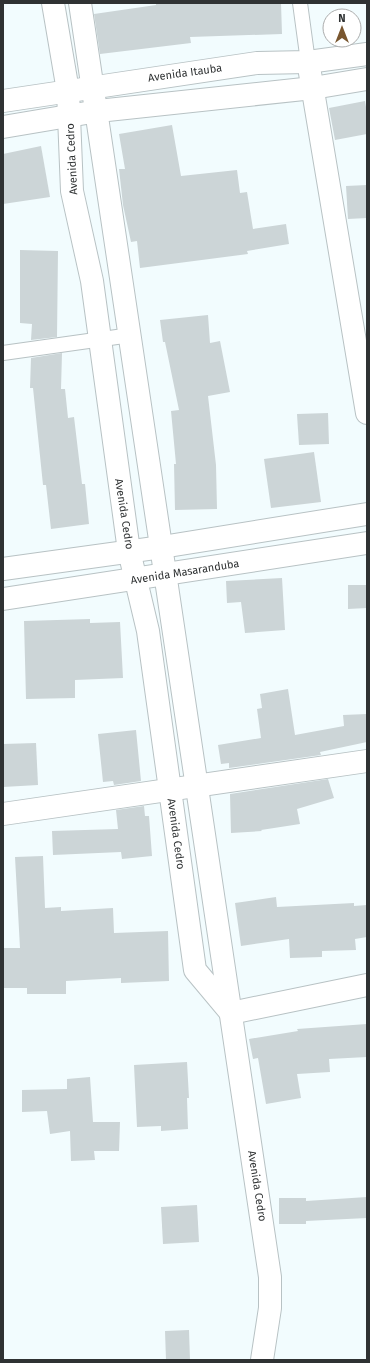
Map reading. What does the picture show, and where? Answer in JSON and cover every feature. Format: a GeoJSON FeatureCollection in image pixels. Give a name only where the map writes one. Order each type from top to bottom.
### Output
{"type":"FeatureCollection","features":[{"type":"Feature","properties":{"kind":"street","name":"Avenida Cedro"},"geometry":{"type":"LineString","coordinates":[[53,3],[68,91],[72,191],[92,281],[130,551],[135,579],[148,631],[195,970],[231,1013]]}},
{"type":"Feature","properties":{"kind":"street","name":"Avenida Cedro"},"geometry":{"type":"LineString","coordinates":[[80,3],[98,112],[131,335],[145,445],[162,547],[270,1277],[270,1308],[262,1360]]}},
{"type":"Feature","properties":{"kind":"street","name":"Avenida Itauba"},"geometry":{"type":"LineString","coordinates":[[3,101],[94,86],[256,63],[308,62],[367,54]]}},
{"type":"Feature","properties":{"kind":"street"},"geometry":{"type":"LineString","coordinates":[[308,62],[367,413]]}},
{"type":"Feature","properties":{"kind":"street"},"geometry":{"type":"LineString","coordinates":[[3,127],[98,112],[312,88],[367,79]]}},
{"type":"Feature","properties":{"kind":"street"},"geometry":{"type":"LineString","coordinates":[[3,569],[162,547],[367,514]]}},
{"type":"Feature","properties":{"kind":"street","name":"Avenida Masaranduba"},"geometry":{"type":"LineString","coordinates":[[3,599],[367,543]]}},
{"type":"Feature","properties":{"kind":"street"},"geometry":{"type":"LineString","coordinates":[[3,814],[367,761]]}},
{"type":"Feature","properties":{"kind":"street"},"geometry":{"type":"LineString","coordinates":[[231,1013],[367,986]]}},
{"type":"Feature","properties":{"kind":"lane"},"geometry":{"type":"LineString","coordinates":[[300,3],[308,62]]}},
{"type":"Feature","properties":{"kind":"lane"},"geometry":{"type":"LineString","coordinates":[[3,352],[131,335]]}},
{"type":"Feature","properties":{"kind":"building"},"geometry":{"type":"Polygon","coordinates":[[[156,3],[281,3],[282,34],[190,37],[191,43],[100,54],[94,14],[156,5],[156,3]]]}},
{"type":"Feature","properties":{"kind":"building"},"geometry":{"type":"Polygon","coordinates":[[[365,101],[367,113],[367,134],[335,140],[329,108],[365,101]]]}},
{"type":"Feature","properties":{"kind":"building"},"geometry":{"type":"Polygon","coordinates":[[[172,125],[181,176],[237,170],[240,193],[247,192],[253,229],[286,224],[289,244],[247,251],[248,254],[140,268],[137,241],[131,242],[123,205],[119,169],[125,169],[119,134],[172,125]]]}},
{"type":"Feature","properties":{"kind":"building"},"geometry":{"type":"Polygon","coordinates":[[[41,146],[50,197],[3,204],[3,154],[41,146]]]}},
{"type":"Feature","properties":{"kind":"building"},"geometry":{"type":"Polygon","coordinates":[[[367,185],[367,218],[348,219],[346,186],[367,185]]]}},
{"type":"Feature","properties":{"kind":"building"},"geometry":{"type":"Polygon","coordinates":[[[20,250],[58,251],[57,337],[31,340],[32,324],[20,323],[20,250]]]}},
{"type":"Feature","properties":{"kind":"building"},"geometry":{"type":"Polygon","coordinates":[[[208,315],[210,343],[220,341],[230,392],[208,396],[216,465],[217,509],[175,510],[174,464],[176,464],[171,411],[179,410],[165,342],[163,342],[160,320],[208,315]]]}},
{"type":"Feature","properties":{"kind":"building"},"geometry":{"type":"Polygon","coordinates":[[[62,353],[61,389],[65,389],[68,418],[74,417],[82,484],[85,484],[89,524],[51,529],[46,485],[43,485],[33,388],[30,388],[31,358],[62,353]]]}},
{"type":"Feature","properties":{"kind":"building"},"geometry":{"type":"Polygon","coordinates":[[[328,413],[329,444],[299,445],[297,414],[328,413]]]}},
{"type":"Feature","properties":{"kind":"building"},"geometry":{"type":"Polygon","coordinates":[[[314,452],[321,502],[271,508],[264,459],[314,452]]]}},
{"type":"Feature","properties":{"kind":"building"},"geometry":{"type":"Polygon","coordinates":[[[282,578],[285,630],[245,633],[241,602],[227,603],[226,581],[282,578]]]}},
{"type":"Feature","properties":{"kind":"building"},"geometry":{"type":"Polygon","coordinates":[[[348,585],[367,585],[367,608],[348,609],[348,585]]]}},
{"type":"Feature","properties":{"kind":"building"},"geometry":{"type":"Polygon","coordinates":[[[90,619],[90,623],[120,622],[123,678],[75,680],[75,698],[26,699],[24,621],[90,619]]]}},
{"type":"Feature","properties":{"kind":"building"},"geometry":{"type":"Polygon","coordinates":[[[288,689],[295,735],[344,726],[343,715],[367,714],[367,742],[320,752],[321,755],[229,768],[229,763],[221,764],[218,745],[261,738],[257,709],[262,708],[260,694],[288,689]]]}},
{"type":"Feature","properties":{"kind":"building"},"geometry":{"type":"Polygon","coordinates":[[[136,730],[141,781],[114,785],[113,781],[103,782],[98,734],[136,730]]]}},
{"type":"Feature","properties":{"kind":"building"},"geometry":{"type":"Polygon","coordinates":[[[36,743],[38,785],[3,787],[3,744],[36,743]]]}},
{"type":"Feature","properties":{"kind":"building"},"geometry":{"type":"Polygon","coordinates":[[[328,779],[334,798],[297,809],[300,824],[261,830],[262,831],[231,833],[230,794],[328,779]]]}},
{"type":"Feature","properties":{"kind":"building"},"geometry":{"type":"Polygon","coordinates":[[[144,806],[145,816],[149,816],[152,856],[122,859],[121,852],[53,855],[52,831],[118,829],[116,810],[144,806]]]}},
{"type":"Feature","properties":{"kind":"building"},"geometry":{"type":"Polygon","coordinates":[[[43,856],[45,908],[61,907],[61,911],[113,908],[114,933],[168,931],[169,981],[121,983],[121,978],[66,981],[66,994],[27,994],[27,988],[3,988],[3,948],[20,948],[15,857],[43,856]]]}},
{"type":"Feature","properties":{"kind":"building"},"geometry":{"type":"Polygon","coordinates":[[[276,897],[277,907],[354,903],[354,906],[367,905],[367,937],[355,939],[356,950],[322,951],[322,957],[290,958],[289,939],[241,946],[235,903],[276,897]]]}},
{"type":"Feature","properties":{"kind":"building"},"geometry":{"type":"Polygon","coordinates":[[[367,1024],[367,1057],[329,1059],[330,1072],[297,1074],[301,1098],[266,1104],[258,1058],[253,1059],[249,1039],[298,1031],[297,1029],[367,1024]]]}},
{"type":"Feature","properties":{"kind":"building"},"geometry":{"type":"Polygon","coordinates":[[[187,1062],[189,1098],[187,1098],[188,1129],[161,1131],[161,1126],[137,1127],[134,1065],[187,1062]]]}},
{"type":"Feature","properties":{"kind":"building"},"geometry":{"type":"Polygon","coordinates":[[[90,1077],[93,1122],[120,1122],[119,1151],[94,1151],[95,1160],[71,1161],[70,1131],[50,1134],[47,1111],[22,1112],[22,1090],[67,1089],[67,1079],[90,1077]]]}},
{"type":"Feature","properties":{"kind":"building"},"geometry":{"type":"Polygon","coordinates":[[[367,1197],[367,1218],[306,1221],[306,1224],[279,1224],[279,1198],[306,1198],[306,1201],[367,1197]]]}},
{"type":"Feature","properties":{"kind":"building"},"geometry":{"type":"Polygon","coordinates":[[[197,1205],[199,1242],[163,1244],[161,1207],[197,1205]]]}},
{"type":"Feature","properties":{"kind":"building"},"geometry":{"type":"Polygon","coordinates":[[[189,1330],[190,1360],[166,1360],[165,1331],[189,1330]]]}}]}
